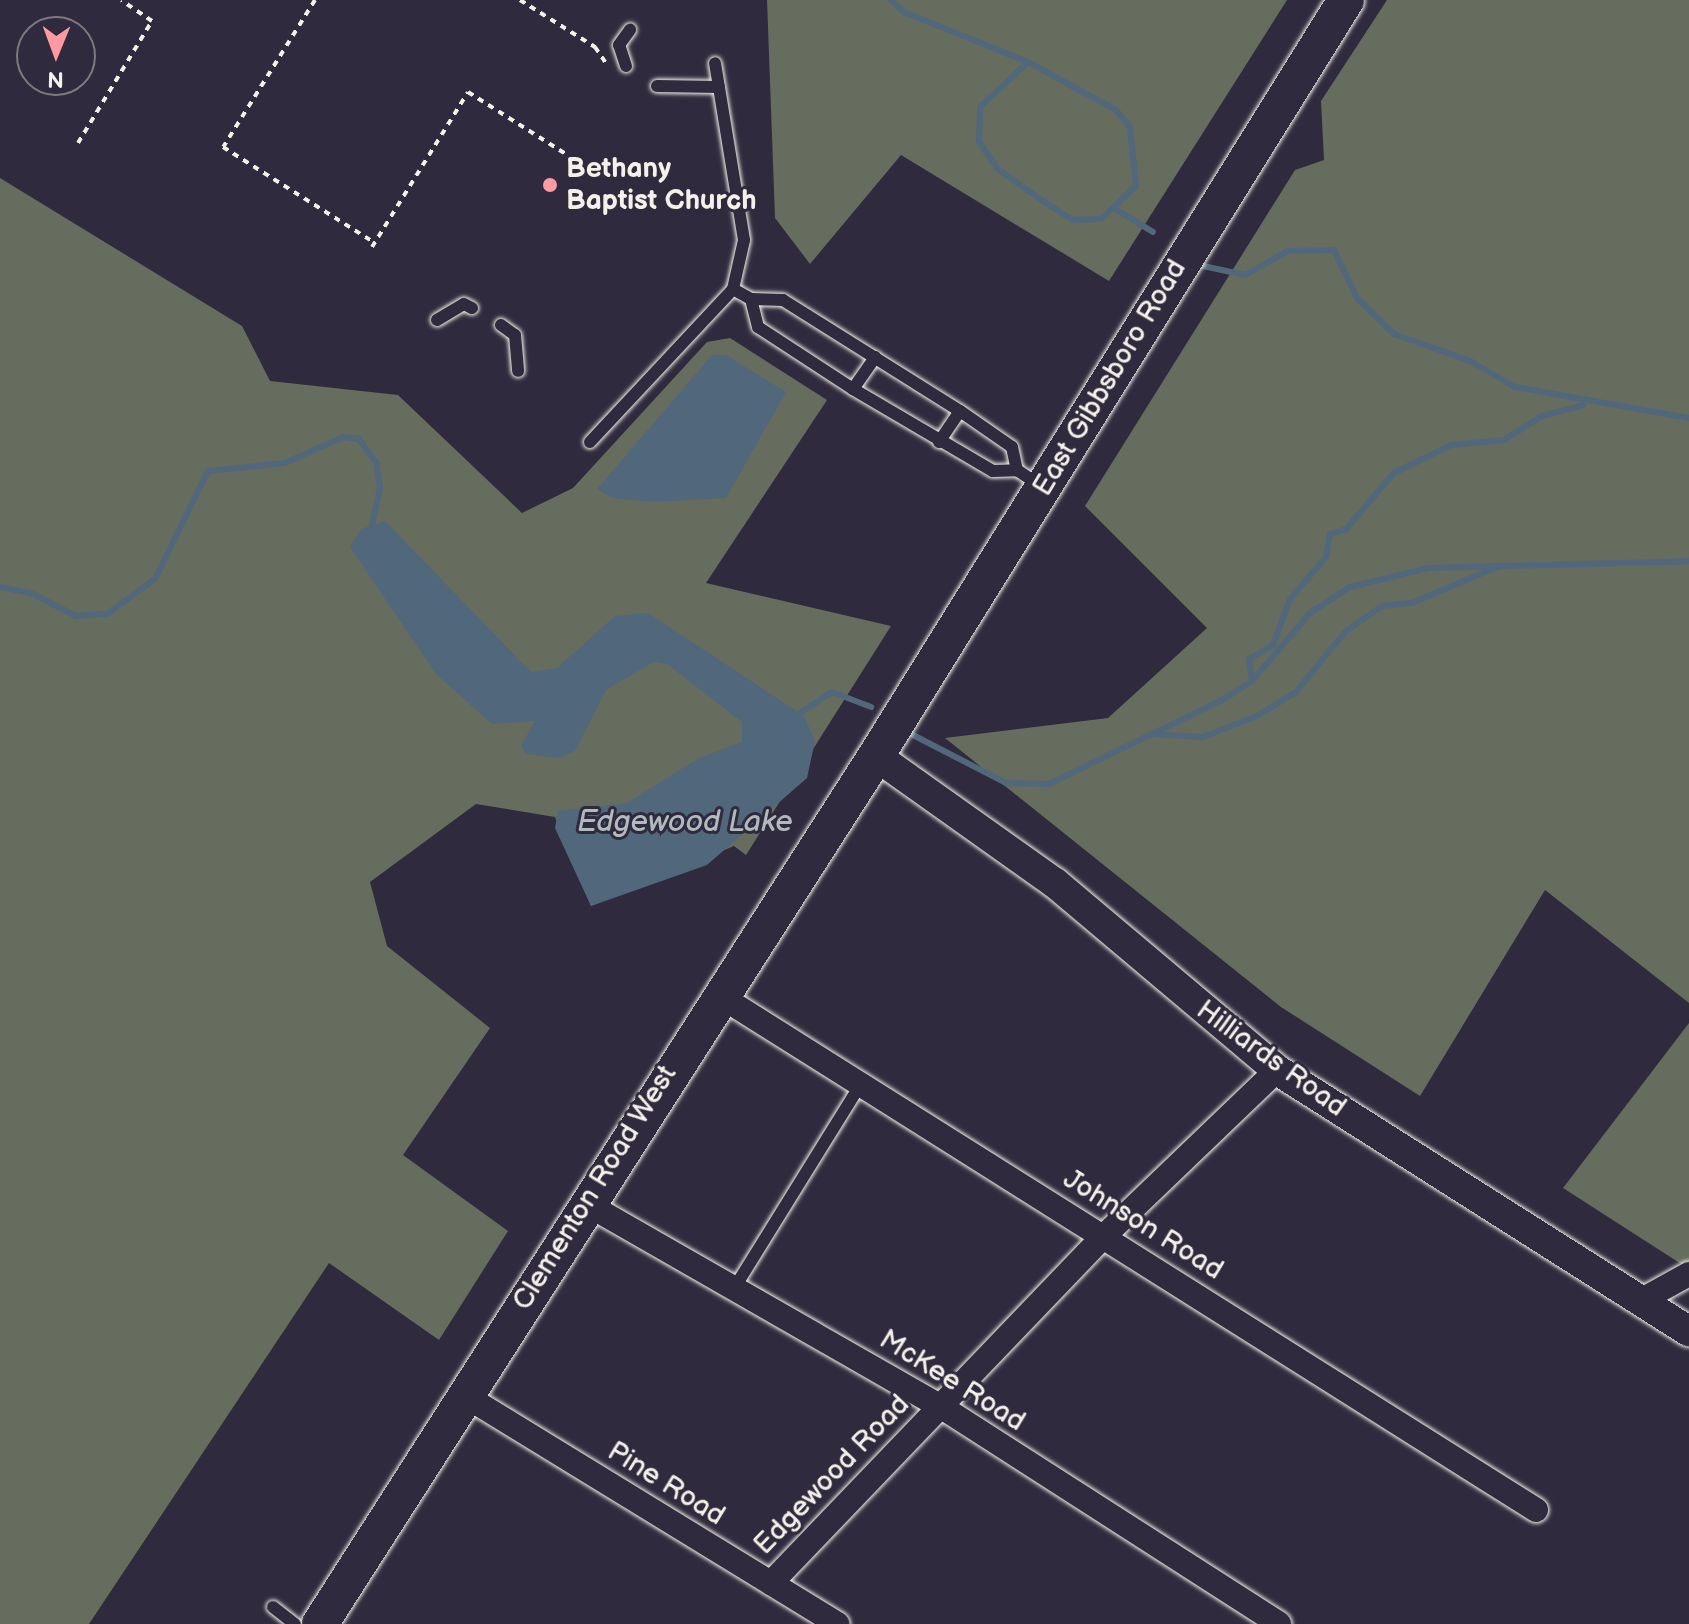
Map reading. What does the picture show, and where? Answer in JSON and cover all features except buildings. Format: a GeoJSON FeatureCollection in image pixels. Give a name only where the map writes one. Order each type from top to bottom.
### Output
{"type":"FeatureCollection","features":[{"type":"Feature","properties":{"kind":"main road","name":"East Gibbsboro Road"},"geometry":{"type":"LineString","coordinates":[[876,756],[1030,479],[1346,0]]}},
{"type":"Feature","properties":{"kind":"main road","name":"Clementon Road West"},"geometry":{"type":"LineString","coordinates":[[320,1622],[717,994],[876,756]]}},
{"type":"Feature","properties":{"kind":"street","name":"Hilliards Road"},"geometry":{"type":"LineString","coordinates":[[876,756],[1055,883],[1277,1070],[1689,1331]]}},
{"type":"Feature","properties":{"kind":"street","name":"Johnson Road"},"geometry":{"type":"LineString","coordinates":[[717,994],[1536,1510]]}},
{"type":"Feature","properties":{"kind":"street","name":"Edgewood Road"},"geometry":{"type":"LineString","coordinates":[[771,1583],[1104,1236],[1277,1070]]}},
{"type":"Feature","properties":{"kind":"street","name":"McKee Road"},"geometry":{"type":"LineString","coordinates":[[585,1203],[940,1406],[1279,1624]]}},
{"type":"Feature","properties":{"kind":"street"},"geometry":{"type":"LineString","coordinates":[[1642,1300],[1689,1274]]}},
{"type":"Feature","properties":{"kind":"street","name":"Pine Road"},"geometry":{"type":"LineString","coordinates":[[464,1395],[837,1624]]}},
{"type":"Feature","properties":{"kind":"lane"},"geometry":{"type":"LineString","coordinates":[[620,68],[619,45],[630,30]]}},
{"type":"Feature","properties":{"kind":"lane"},"geometry":{"type":"LineString","coordinates":[[590,442],[733,289],[744,240],[715,63]]}},
{"type":"Feature","properties":{"kind":"lane"},"geometry":{"type":"LineString","coordinates":[[657,86],[719,87]]}},
{"type":"Feature","properties":{"kind":"lane"},"geometry":{"type":"LineString","coordinates":[[733,289],[751,299],[783,300],[960,411],[1012,447],[1030,479]]}},
{"type":"Feature","properties":{"kind":"lane"},"geometry":{"type":"LineString","coordinates":[[751,299],[758,327],[853,389],[993,471],[1030,479]]}},
{"type":"Feature","properties":{"kind":"lane"},"geometry":{"type":"LineString","coordinates":[[437,320],[464,304],[472,308]]}},
{"type":"Feature","properties":{"kind":"lane"},"geometry":{"type":"LineString","coordinates":[[501,325],[515,335],[518,371]]}},
{"type":"Feature","properties":{"kind":"lane"},"geometry":{"type":"LineString","coordinates":[[853,389],[875,357]]}},
{"type":"Feature","properties":{"kind":"lane"},"geometry":{"type":"LineString","coordinates":[[939,442],[960,411]]}},
{"type":"Feature","properties":{"kind":"lane"},"geometry":{"type":"LineString","coordinates":[[735,1287],[861,1084]]}},
{"type":"Feature","properties":{"kind":"lane"},"geometry":{"type":"LineString","coordinates":[[273,1607],[320,1622]]}},
{"type":"Feature","properties":{"kind":"path"},"geometry":{"type":"LineString","coordinates":[[78,143],[152,21],[121,0]]}},
{"type":"Feature","properties":{"kind":"path"},"geometry":{"type":"LineString","coordinates":[[315,0],[223,147],[374,245],[468,92],[569,156]]}},
{"type":"Feature","properties":{"kind":"path"},"geometry":{"type":"LineString","coordinates":[[520,0],[595,47],[620,68]]}},
{"type":"Feature","properties":{"kind":"green space"},"geometry":{"type":"Polygon","coordinates":[[[767,0],[1287,0],[1109,281],[901,155],[810,264],[775,218],[767,0]]]}},
{"type":"Feature","properties":{"kind":"green space"},"geometry":{"type":"Polygon","coordinates":[[[1387,0],[1689,0],[1689,1003],[1545,890],[1420,1096],[1281,1007],[945,738],[1108,718],[1207,628],[1085,506],[1295,170],[1324,160],[1321,101],[1387,0]]]}},
{"type":"Feature","properties":{"kind":"green space"},"geometry":{"type":"Polygon","coordinates":[[[0,178],[242,326],[270,381],[398,395],[522,513],[573,488],[707,342],[730,338],[827,400],[706,583],[891,626],[746,855],[734,846],[591,906],[555,817],[476,804],[370,882],[387,946],[490,1028],[403,1155],[508,1231],[439,1340],[329,1263],[89,1624],[0,1624],[0,178]]]}},
{"type":"Feature","properties":{"kind":"green space"},"geometry":{"type":"Polygon","coordinates":[[[1689,1023],[1689,1269],[1563,1188],[1689,1023]]]}},
{"type":"Feature","properties":{"kind":"water"},"geometry":{"type":"Polygon","coordinates":[[[712,355],[726,355],[786,392],[726,498],[653,502],[612,498],[597,489],[712,355]]]}},
{"type":"Feature","properties":{"kind":"water","name":"Edgewood Lake"},"geometry":{"type":"Polygon","coordinates":[[[385,521],[531,672],[557,668],[615,616],[648,613],[804,716],[815,741],[807,778],[707,865],[591,906],[555,828],[558,811],[627,803],[699,758],[742,742],[742,722],[667,664],[653,662],[606,690],[575,751],[560,758],[526,754],[521,746],[535,721],[492,724],[436,674],[350,547],[361,529],[385,521]]]}},
{"type":"Feature","properties":{"kind":"waterway"},"geometry":{"type":"LineString","coordinates":[[891,0],[904,12],[1028,62],[1116,110],[1130,127],[1136,186],[1101,219],[1073,220],[1047,204],[998,169],[979,142],[980,107],[1028,62]]}},
{"type":"Feature","properties":{"kind":"waterway"},"geometry":{"type":"LineString","coordinates":[[1117,210],[1153,232]]}},
{"type":"Feature","properties":{"kind":"waterway"},"geometry":{"type":"LineString","coordinates":[[1203,266],[1245,275],[1288,251],[1334,250],[1357,298],[1394,334],[1470,361],[1515,387],[1689,418]]}},
{"type":"Feature","properties":{"kind":"waterway"},"geometry":{"type":"LineString","coordinates":[[1252,681],[1249,659],[1273,645],[1290,599],[1326,557],[1330,534],[1346,529],[1394,473],[1451,445],[1504,440],[1542,416],[1584,405]]}},
{"type":"Feature","properties":{"kind":"waterway"},"geometry":{"type":"LineString","coordinates":[[0,587],[31,593],[76,616],[107,614],[155,579],[208,471],[285,463],[343,437],[359,439],[376,462],[380,488],[371,530]]}},
{"type":"Feature","properties":{"kind":"waterway"},"geometry":{"type":"LineString","coordinates":[[913,735],[1006,783],[1049,784],[1224,699],[1252,681],[1310,613],[1350,587],[1428,568],[1689,561]]}},
{"type":"Feature","properties":{"kind":"waterway"},"geometry":{"type":"LineString","coordinates":[[1153,734],[1203,737],[1257,716],[1296,692],[1345,632],[1382,606],[1412,603],[1499,566]]}},
{"type":"Feature","properties":{"kind":"waterway"},"geometry":{"type":"LineString","coordinates":[[794,717],[832,692],[871,707]]}},
{"type":"Feature","properties":{"kind":"place","name":"Bethany Baptist Church"},"geometry":{"type":"Point","coordinates":[550,185]}}]}
